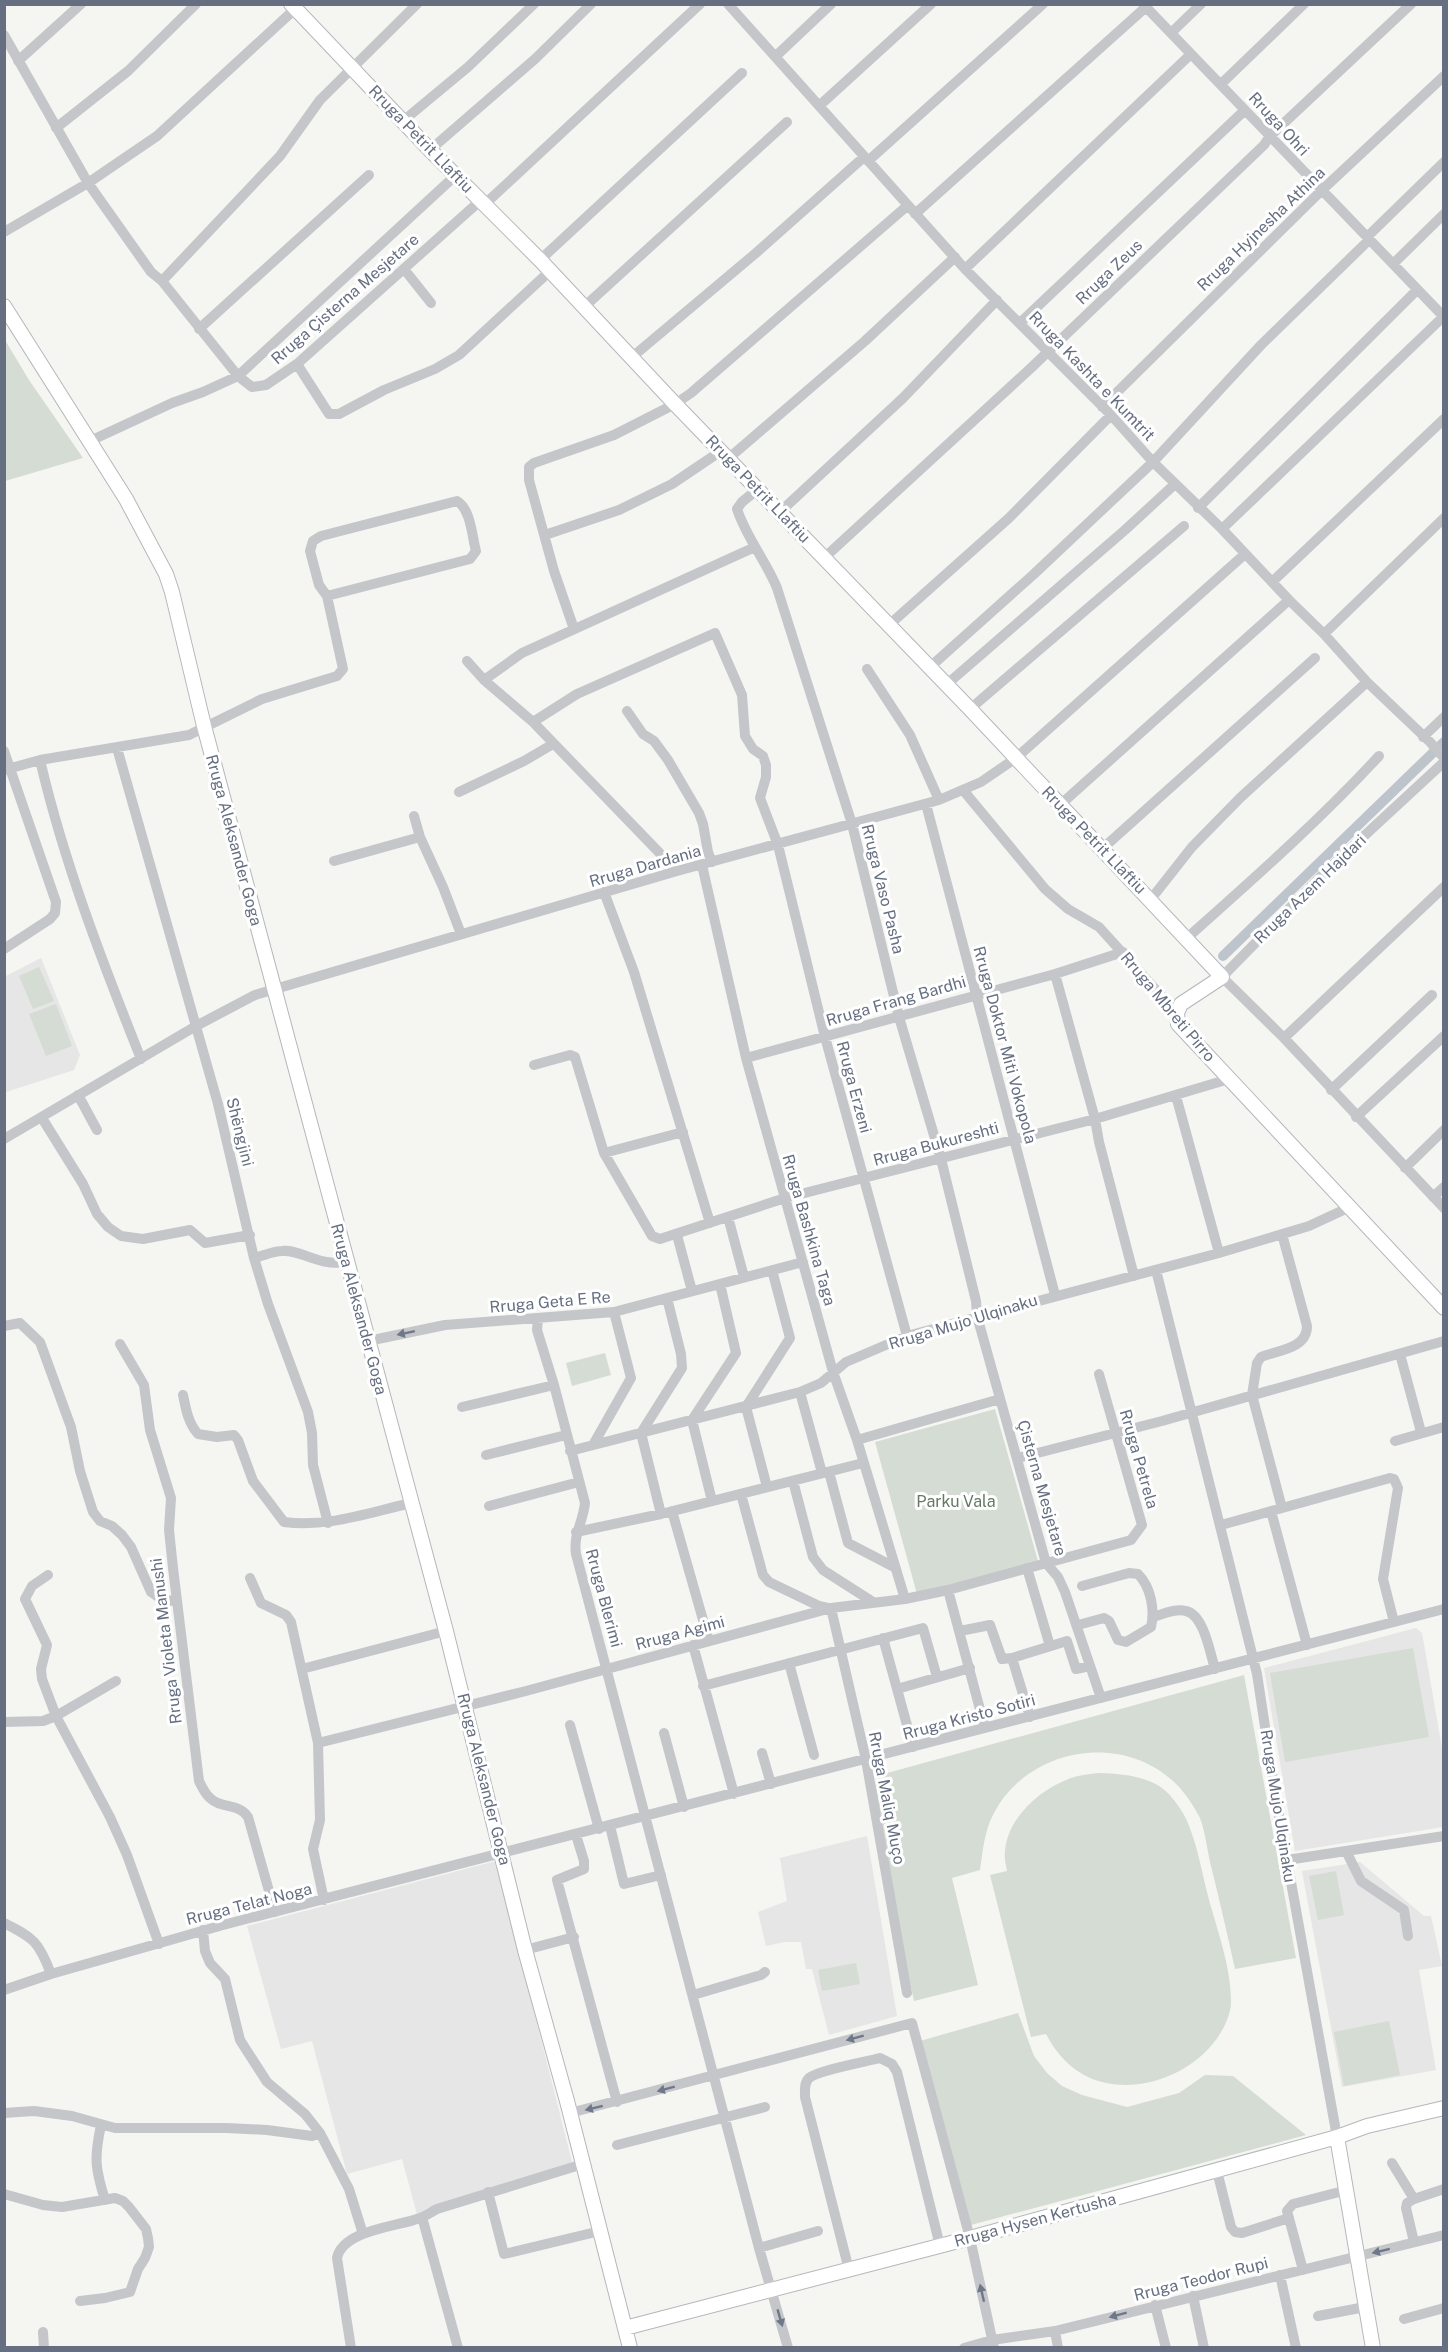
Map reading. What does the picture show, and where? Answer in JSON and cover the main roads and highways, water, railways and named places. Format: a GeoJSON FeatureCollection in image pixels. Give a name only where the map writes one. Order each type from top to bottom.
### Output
{"type":"FeatureCollection","features":[{"type":"Feature","properties":{"kind":"main road","name":"Rruga Petrit Llaftiu"},"geometry":{"type":"LineString","coordinates":[[293,7],[430,150],[540,260],[1222,976]]}},
{"type":"Feature","properties":{"kind":"main road","name":"Rruga Aleksander Goga"},"geometry":{"type":"LineString","coordinates":[[4,306],[126,499],[166,574],[204,726],[446,1631],[525,1950],[570,2113],[630,2348]]}},
{"type":"Feature","properties":{"kind":"main road","name":"Rruga Azem Hajdari"},"geometry":{"type":"LineString","coordinates":[[1177,1013],[1181,1004],[1222,976]]}},
{"type":"Feature","properties":{"kind":"main road","name":"Rruga Mbreti Pirro"},"geometry":{"type":"LineString","coordinates":[[1177,1013],[1178,1024],[1443,1308]]}},
{"type":"Feature","properties":{"kind":"main road","name":"Rruga Hysen Kertusha"},"geometry":{"type":"LineString","coordinates":[[625,2328],[970,2238],[1217,2171],[1337,2137],[1367,2126],[1443,2108]]}},
{"type":"Feature","properties":{"kind":"main road","name":"Rruga Mujo Ulqinaku"},"geometry":{"type":"LineString","coordinates":[[1337,2137],[1373,2348]]}},
{"type":"Feature","properties":{"kind":"waterway"},"geometry":{"type":"LineString","coordinates":[[1223,956],[1444,742]]}},
{"type":"Feature","properties":{"kind":"park label","name":"Parku Vala"},"geometry":{"type":"Point","coordinates":[956,1501]}}]}
